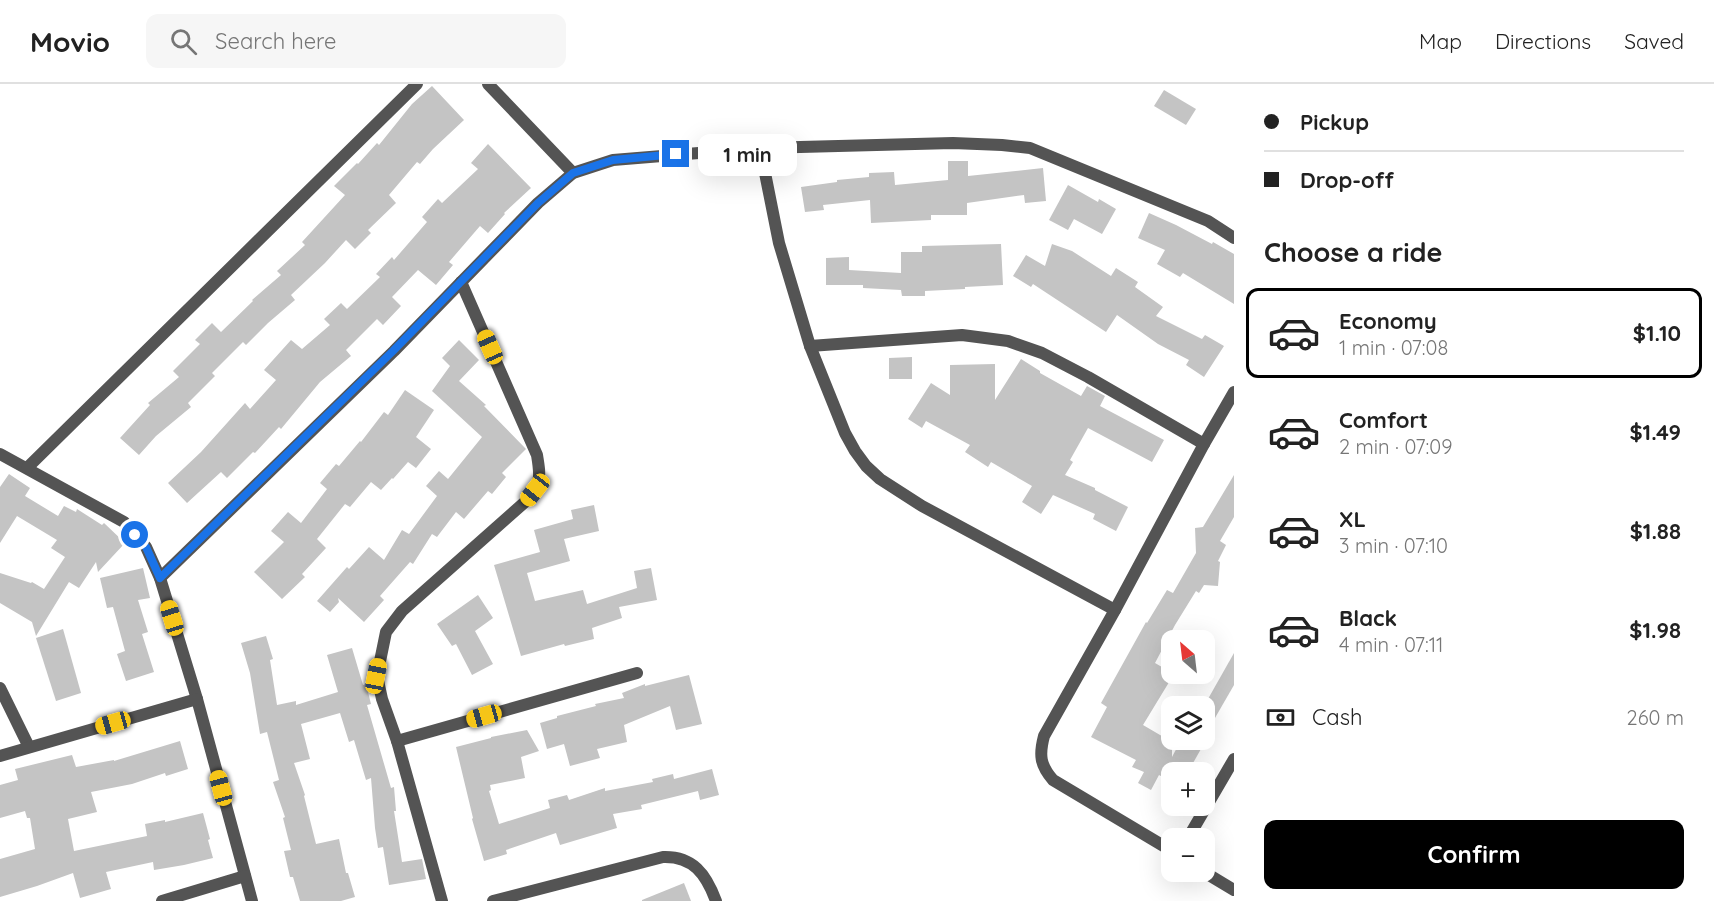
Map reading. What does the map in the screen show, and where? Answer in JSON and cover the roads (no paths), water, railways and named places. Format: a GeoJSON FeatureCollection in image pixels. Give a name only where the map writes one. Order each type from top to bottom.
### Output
{"type":"FeatureCollection","features":[{"type":"Feature","properties":{"kind":"street"},"geometry":{"type":"LineString","coordinates":[[27,468],[417,84]]}},
{"type":"Feature","properties":{"kind":"street"},"geometry":{"type":"LineString","coordinates":[[488,84],[573,173]]}},
{"type":"Feature","properties":{"kind":"street"},"geometry":{"type":"LineString","coordinates":[[160,578],[393,351],[538,203],[573,173],[613,160],[760,148],[953,143],[1030,148],[1208,221],[1234,238]]}},
{"type":"Feature","properties":{"kind":"street"},"geometry":{"type":"LineString","coordinates":[[760,148],[779,243],[810,346],[845,433],[866,466],[880,479],[922,506],[1115,610]]}},
{"type":"Feature","properties":{"kind":"street"},"geometry":{"type":"LineString","coordinates":[[442,901],[397,741],[376,676],[386,632],[402,611],[525,502],[535,490],[540,476],[537,454],[461,282]]}},
{"type":"Feature","properties":{"kind":"street"},"geometry":{"type":"LineString","coordinates":[[810,346],[962,335],[1008,341],[1042,353],[1088,377],[1204,444]]}},
{"type":"Feature","properties":{"kind":"street"},"geometry":{"type":"LineString","coordinates":[[1161,844],[1053,780],[1045,770],[1041,750],[1044,735],[1234,392]]}},
{"type":"Feature","properties":{"kind":"street"},"geometry":{"type":"LineString","coordinates":[[0,454],[124,522],[146,547],[160,578],[197,699],[252,901]]}},
{"type":"Feature","properties":{"kind":"street"},"geometry":{"type":"LineString","coordinates":[[397,741],[637,673]]}},
{"type":"Feature","properties":{"kind":"street"},"geometry":{"type":"LineString","coordinates":[[0,688],[29,747]]}},
{"type":"Feature","properties":{"kind":"street"},"geometry":{"type":"LineString","coordinates":[[0,756],[197,699]]}},
{"type":"Feature","properties":{"kind":"street"},"geometry":{"type":"LineString","coordinates":[[1194,828],[1234,759]]}},
{"type":"Feature","properties":{"kind":"street"},"geometry":{"type":"LineString","coordinates":[[493,901],[663,857],[675,856],[693,863],[700,870],[714,893],[716,901]]}},
{"type":"Feature","properties":{"kind":"street"},"geometry":{"type":"LineString","coordinates":[[162,901],[245,876]]}},
{"type":"Feature","properties":{"kind":"street"},"geometry":{"type":"LineString","coordinates":[[1215,879],[1234,890]]}}]}
